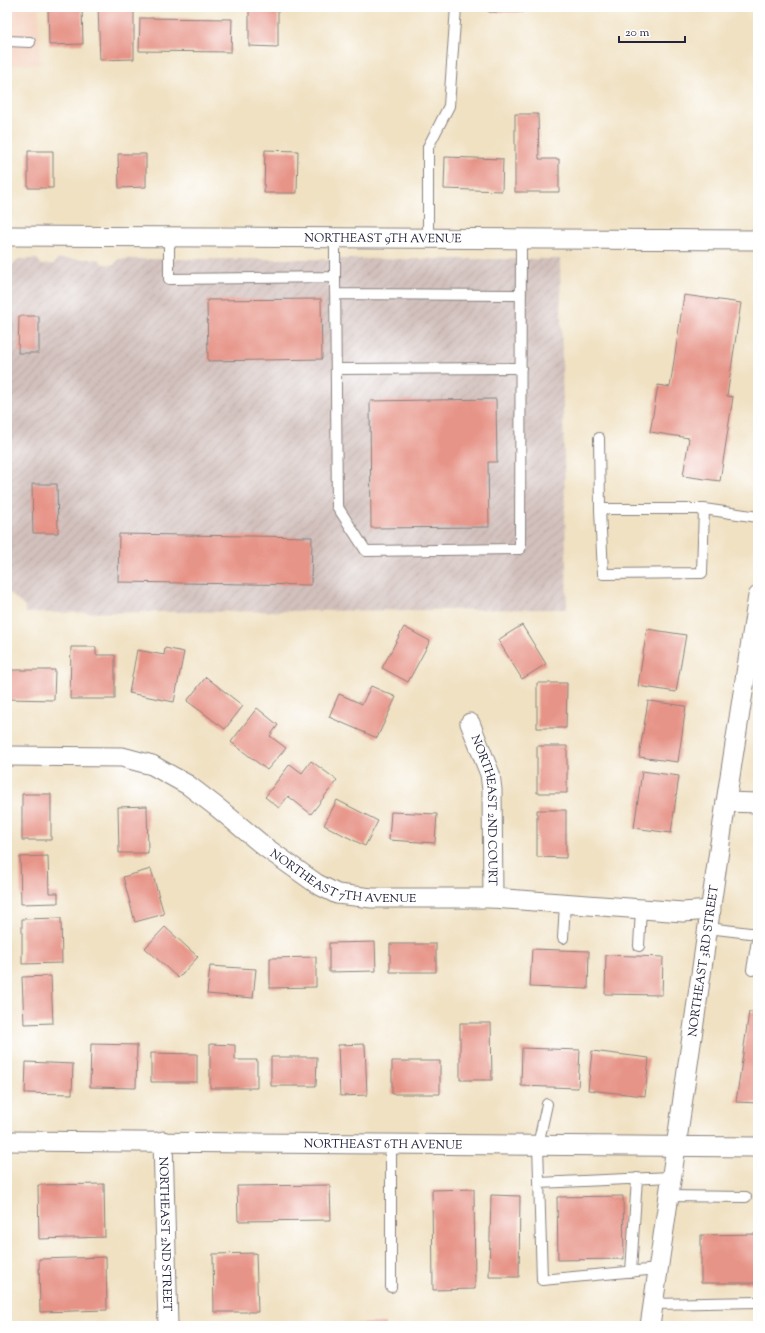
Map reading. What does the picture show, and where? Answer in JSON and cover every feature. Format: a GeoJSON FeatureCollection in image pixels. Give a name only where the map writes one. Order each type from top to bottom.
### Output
{"type":"FeatureCollection","features":[{"type":"Feature","properties":{"kind":"street","name":"NORTHEAST 9TH AVENUE"},"geometry":{"type":"LineString","coordinates":[[7,236],[758,240]]}},
{"type":"Feature","properties":{"kind":"street","name":"NORTHEAST 3RD STREET"},"geometry":{"type":"LineString","coordinates":[[650,1326],[675,1146],[758,596]]}},
{"type":"Feature","properties":{"kind":"street","name":"NORTHEAST 2ND COURT"},"geometry":{"type":"LineString","coordinates":[[470,723],[490,774],[492,790],[493,898]]}},
{"type":"Feature","properties":{"kind":"street","name":"NORTHEAST 7TH AVENUE"},"geometry":{"type":"LineString","coordinates":[[7,756],[122,757],[152,765],[188,785],[265,847],[317,884],[337,894],[372,898],[493,898],[683,912],[709,919]]}},
{"type":"Feature","properties":{"kind":"street"},"geometry":{"type":"LineString","coordinates":[[726,802],[758,803]]}},
{"type":"Feature","properties":{"kind":"street","name":"NORTHEAST 6TH AVENUE"},"geometry":{"type":"LineString","coordinates":[[7,1141],[163,1141],[758,1147]]}},
{"type":"Feature","properties":{"kind":"street","name":"NORTHEAST 2ND STREET"},"geometry":{"type":"LineString","coordinates":[[163,1141],[168,1326]]}},
{"type":"Feature","properties":{"kind":"lane"},"geometry":{"type":"LineString","coordinates":[[428,238],[428,147],[449,106],[456,7]]}},
{"type":"Feature","properties":{"kind":"lane"},"geometry":{"type":"LineString","coordinates":[[7,41],[30,42]]}},
{"type":"Feature","properties":{"kind":"lane"},"geometry":{"type":"LineString","coordinates":[[169,237],[169,279],[335,277]]}},
{"type":"Feature","properties":{"kind":"lane"},"geometry":{"type":"LineString","coordinates":[[335,238],[337,506],[366,551],[520,549],[521,239]]}},
{"type":"Feature","properties":{"kind":"lane"},"geometry":{"type":"LineString","coordinates":[[335,294],[521,295]]}},
{"type":"Feature","properties":{"kind":"lane"},"geometry":{"type":"LineString","coordinates":[[336,369],[521,368]]}},
{"type":"Feature","properties":{"kind":"lane"},"geometry":{"type":"LineString","coordinates":[[599,438],[603,574],[702,573],[704,508]]}},
{"type":"Feature","properties":{"kind":"lane"},"geometry":{"type":"LineString","coordinates":[[600,508],[704,508],[758,517]]}},
{"type":"Feature","properties":{"kind":"lane"},"geometry":{"type":"LineString","coordinates":[[563,938],[565,904]]}},
{"type":"Feature","properties":{"kind":"lane"},"geometry":{"type":"LineString","coordinates":[[638,946],[642,909]]}},
{"type":"Feature","properties":{"kind":"lane"},"geometry":{"type":"LineString","coordinates":[[709,919],[758,934]]}},
{"type":"Feature","properties":{"kind":"lane"},"geometry":{"type":"LineString","coordinates":[[752,970],[758,931]]}},
{"type":"Feature","properties":{"kind":"lane"},"geometry":{"type":"LineString","coordinates":[[547,1104],[538,1145],[542,1280],[658,1269]]}},
{"type":"Feature","properties":{"kind":"lane"},"geometry":{"type":"LineString","coordinates":[[391,1144],[391,1286]]}},
{"type":"Feature","properties":{"kind":"lane"},"geometry":{"type":"LineString","coordinates":[[539,1183],[671,1177]]}},
{"type":"Feature","properties":{"kind":"lane"},"geometry":{"type":"LineString","coordinates":[[631,1272],[637,1178]]}},
{"type":"Feature","properties":{"kind":"lane"},"geometry":{"type":"LineString","coordinates":[[668,1196],[746,1197]]}},
{"type":"Feature","properties":{"kind":"lane"},"geometry":{"type":"LineString","coordinates":[[653,1304],[758,1302]]}},
{"type":"Feature","properties":{"kind":"shaded area"},"geometry":{"type":"Polygon","coordinates":[[[7,7],[39,7],[40,64],[10,65],[13,214],[7,213],[7,7]]]}},
{"type":"Feature","properties":{"kind":"shaded area"},"geometry":{"type":"Polygon","coordinates":[[[18,259],[37,259],[42,265],[53,264],[58,259],[99,259],[103,264],[114,265],[119,259],[560,259],[567,609],[25,613],[25,607],[7,591],[7,271],[18,259]]]}},
{"type":"Feature","properties":{"kind":"building"},"geometry":{"type":"Polygon","coordinates":[[[48,7],[82,7],[83,44],[49,45],[48,7]]]}},
{"type":"Feature","properties":{"kind":"building"},"geometry":{"type":"Polygon","coordinates":[[[98,7],[134,7],[134,59],[100,60],[98,7]]]}},
{"type":"Feature","properties":{"kind":"building"},"geometry":{"type":"Polygon","coordinates":[[[249,7],[278,7],[278,47],[249,46],[249,7]]]}},
{"type":"Feature","properties":{"kind":"building"},"geometry":{"type":"Polygon","coordinates":[[[489,7],[524,7],[524,12],[489,12],[489,7]]]}},
{"type":"Feature","properties":{"kind":"building"},"geometry":{"type":"Polygon","coordinates":[[[140,18],[232,19],[231,52],[139,51],[140,18]]]}},
{"type":"Feature","properties":{"kind":"building"},"geometry":{"type":"Polygon","coordinates":[[[515,114],[538,114],[539,159],[559,159],[559,192],[515,192],[515,114]]]}},
{"type":"Feature","properties":{"kind":"building"},"geometry":{"type":"Polygon","coordinates":[[[265,150],[298,151],[297,193],[264,193],[265,150]]]}},
{"type":"Feature","properties":{"kind":"building"},"geometry":{"type":"Polygon","coordinates":[[[28,151],[53,151],[53,188],[28,188],[28,151]]]}},
{"type":"Feature","properties":{"kind":"building"},"geometry":{"type":"Polygon","coordinates":[[[118,154],[146,154],[146,187],[119,188],[118,154]]]}},
{"type":"Feature","properties":{"kind":"building"},"geometry":{"type":"Polygon","coordinates":[[[445,157],[503,159],[502,191],[444,189],[445,157]]]}},
{"type":"Feature","properties":{"kind":"building"},"geometry":{"type":"Polygon","coordinates":[[[684,295],[741,303],[727,396],[733,397],[720,481],[683,476],[689,438],[650,432],[658,385],[670,387],[684,295]]]}},
{"type":"Feature","properties":{"kind":"building"},"geometry":{"type":"Polygon","coordinates":[[[321,299],[322,359],[208,361],[207,300],[321,299]]]}},
{"type":"Feature","properties":{"kind":"building"},"geometry":{"type":"Polygon","coordinates":[[[19,316],[39,316],[39,353],[18,353],[19,316]]]}},
{"type":"Feature","properties":{"kind":"building"},"geometry":{"type":"Polygon","coordinates":[[[496,399],[497,462],[488,462],[489,527],[371,528],[370,401],[496,399]]]}},
{"type":"Feature","properties":{"kind":"building"},"geometry":{"type":"Polygon","coordinates":[[[32,484],[57,484],[58,533],[33,533],[32,484]]]}},
{"type":"Feature","properties":{"kind":"building"},"geometry":{"type":"Polygon","coordinates":[[[119,534],[312,537],[311,585],[118,582],[119,534]]]}},
{"type":"Feature","properties":{"kind":"building"},"geometry":{"type":"Polygon","coordinates":[[[522,625],[546,664],[522,679],[498,640],[522,625]]]}},
{"type":"Feature","properties":{"kind":"building"},"geometry":{"type":"Polygon","coordinates":[[[404,627],[430,641],[408,682],[382,668],[404,627]]]}},
{"type":"Feature","properties":{"kind":"building"},"geometry":{"type":"Polygon","coordinates":[[[647,629],[686,635],[676,692],[638,686],[647,629]]]}},
{"type":"Feature","properties":{"kind":"building"},"geometry":{"type":"Polygon","coordinates":[[[71,647],[96,647],[96,655],[115,655],[115,699],[70,699],[71,647]]]}},
{"type":"Feature","properties":{"kind":"building"},"geometry":{"type":"Polygon","coordinates":[[[165,648],[184,652],[174,702],[129,693],[137,650],[164,655],[165,648]]]}},
{"type":"Feature","properties":{"kind":"building"},"geometry":{"type":"Polygon","coordinates":[[[8,670],[55,670],[54,700],[8,699],[8,670]]]}},
{"type":"Feature","properties":{"kind":"building"},"geometry":{"type":"Polygon","coordinates":[[[206,677],[243,706],[225,729],[187,701],[206,677]]]}},
{"type":"Feature","properties":{"kind":"building"},"geometry":{"type":"Polygon","coordinates":[[[537,683],[567,683],[566,728],[537,728],[537,683]]]}},
{"type":"Feature","properties":{"kind":"building"},"geometry":{"type":"Polygon","coordinates":[[[371,686],[396,697],[377,738],[329,717],[339,694],[362,704],[371,686]]]}},
{"type":"Feature","properties":{"kind":"building"},"geometry":{"type":"Polygon","coordinates":[[[648,701],[686,706],[678,762],[639,757],[648,701]]]}},
{"type":"Feature","properties":{"kind":"building"},"geometry":{"type":"Polygon","coordinates":[[[257,708],[278,725],[270,736],[286,748],[267,770],[231,742],[257,708]]]}},
{"type":"Feature","properties":{"kind":"building"},"geometry":{"type":"Polygon","coordinates":[[[537,746],[567,746],[567,793],[537,793],[537,746]]]}},
{"type":"Feature","properties":{"kind":"building"},"geometry":{"type":"Polygon","coordinates":[[[311,761],[337,780],[311,814],[288,796],[279,808],[265,797],[290,764],[302,773],[311,761]]]}},
{"type":"Feature","properties":{"kind":"building"},"geometry":{"type":"Polygon","coordinates":[[[642,771],[679,776],[671,833],[634,828],[642,771]]]}},
{"type":"Feature","properties":{"kind":"building"},"geometry":{"type":"Polygon","coordinates":[[[22,794],[51,794],[51,840],[22,840],[22,794]]]}},
{"type":"Feature","properties":{"kind":"building"},"geometry":{"type":"Polygon","coordinates":[[[337,800],[378,821],[365,846],[324,825],[337,800]]]}},
{"type":"Feature","properties":{"kind":"building"},"geometry":{"type":"Polygon","coordinates":[[[147,806],[148,853],[119,853],[118,807],[147,806]]]}},
{"type":"Feature","properties":{"kind":"building"},"geometry":{"type":"Polygon","coordinates":[[[537,810],[566,810],[566,858],[537,857],[537,810]]]}},
{"type":"Feature","properties":{"kind":"building"},"geometry":{"type":"Polygon","coordinates":[[[391,812],[437,814],[435,843],[389,840],[391,812]]]}},
{"type":"Feature","properties":{"kind":"building"},"geometry":{"type":"Polygon","coordinates":[[[48,856],[49,893],[58,893],[58,903],[21,904],[20,857],[48,856]]]}},
{"type":"Feature","properties":{"kind":"building"},"geometry":{"type":"Polygon","coordinates":[[[151,869],[164,914],[135,922],[123,877],[151,869]]]}},
{"type":"Feature","properties":{"kind":"building"},"geometry":{"type":"Polygon","coordinates":[[[61,918],[62,963],[22,964],[22,919],[61,918]]]}},
{"type":"Feature","properties":{"kind":"building"},"geometry":{"type":"Polygon","coordinates":[[[165,927],[198,957],[178,978],[145,948],[165,927]]]}},
{"type":"Feature","properties":{"kind":"building"},"geometry":{"type":"Polygon","coordinates":[[[375,942],[376,971],[329,972],[329,943],[375,942]]]}},
{"type":"Feature","properties":{"kind":"building"},"geometry":{"type":"Polygon","coordinates":[[[390,944],[436,944],[436,972],[390,972],[390,944]]]}},
{"type":"Feature","properties":{"kind":"building"},"geometry":{"type":"Polygon","coordinates":[[[532,949],[589,951],[588,989],[530,987],[532,949]]]}},
{"type":"Feature","properties":{"kind":"building"},"geometry":{"type":"Polygon","coordinates":[[[606,955],[663,957],[662,995],[605,994],[606,955]]]}},
{"type":"Feature","properties":{"kind":"building"},"geometry":{"type":"Polygon","coordinates":[[[316,957],[316,987],[270,988],[270,958],[316,957]]]}},
{"type":"Feature","properties":{"kind":"building"},"geometry":{"type":"Polygon","coordinates":[[[210,966],[256,969],[253,998],[207,994],[210,966]]]}},
{"type":"Feature","properties":{"kind":"building"},"geometry":{"type":"Polygon","coordinates":[[[51,976],[53,1023],[24,1024],[22,977],[51,976]]]}},
{"type":"Feature","properties":{"kind":"building"},"geometry":{"type":"Polygon","coordinates":[[[749,1012],[758,1012],[758,1103],[736,1102],[749,1012]]]}},
{"type":"Feature","properties":{"kind":"building"},"geometry":{"type":"Polygon","coordinates":[[[460,1023],[491,1023],[492,1080],[460,1080],[460,1023]]]}},
{"type":"Feature","properties":{"kind":"building"},"geometry":{"type":"Polygon","coordinates":[[[91,1044],[137,1045],[136,1088],[90,1087],[91,1044]]]}},
{"type":"Feature","properties":{"kind":"building"},"geometry":{"type":"Polygon","coordinates":[[[210,1044],[235,1045],[235,1060],[257,1060],[257,1088],[210,1088],[210,1044]]]}},
{"type":"Feature","properties":{"kind":"building"},"geometry":{"type":"Polygon","coordinates":[[[365,1044],[367,1095],[340,1096],[338,1045],[365,1044]]]}},
{"type":"Feature","properties":{"kind":"building"},"geometry":{"type":"Polygon","coordinates":[[[522,1048],[580,1050],[578,1088],[521,1086],[522,1048]]]}},
{"type":"Feature","properties":{"kind":"building"},"geometry":{"type":"Polygon","coordinates":[[[592,1051],[649,1058],[645,1096],[588,1090],[592,1051]]]}},
{"type":"Feature","properties":{"kind":"building"},"geometry":{"type":"Polygon","coordinates":[[[151,1053],[197,1054],[197,1082],[151,1082],[151,1053]]]}},
{"type":"Feature","properties":{"kind":"building"},"geometry":{"type":"Polygon","coordinates":[[[271,1057],[317,1057],[316,1086],[271,1086],[271,1057]]]}},
{"type":"Feature","properties":{"kind":"building"},"geometry":{"type":"Polygon","coordinates":[[[392,1061],[440,1061],[440,1094],[392,1094],[392,1061]]]}},
{"type":"Feature","properties":{"kind":"building"},"geometry":{"type":"Polygon","coordinates":[[[26,1062],[73,1064],[72,1094],[25,1093],[26,1062]]]}},
{"type":"Feature","properties":{"kind":"building"},"geometry":{"type":"Polygon","coordinates":[[[104,1184],[105,1237],[39,1239],[38,1185],[104,1184]]]}},
{"type":"Feature","properties":{"kind":"building"},"geometry":{"type":"Polygon","coordinates":[[[330,1185],[331,1220],[238,1221],[237,1186],[330,1185]]]}},
{"type":"Feature","properties":{"kind":"building"},"geometry":{"type":"Polygon","coordinates":[[[474,1189],[475,1289],[433,1290],[432,1190],[474,1189]]]}},
{"type":"Feature","properties":{"kind":"building"},"geometry":{"type":"Polygon","coordinates":[[[491,1195],[520,1196],[519,1277],[489,1277],[491,1195]]]}},
{"type":"Feature","properties":{"kind":"building"},"geometry":{"type":"Polygon","coordinates":[[[623,1196],[624,1259],[558,1260],[557,1197],[623,1196]]]}},
{"type":"Feature","properties":{"kind":"building"},"geometry":{"type":"Polygon","coordinates":[[[758,1234],[758,1283],[701,1283],[701,1235],[758,1234]]]}},
{"type":"Feature","properties":{"kind":"building"},"geometry":{"type":"Polygon","coordinates":[[[256,1253],[258,1312],[214,1312],[213,1254],[256,1253]]]}},
{"type":"Feature","properties":{"kind":"building"},"geometry":{"type":"Polygon","coordinates":[[[106,1257],[107,1310],[40,1312],[39,1259],[106,1257]]]}},
{"type":"Feature","properties":{"kind":"building"},"geometry":{"type":"Polygon","coordinates":[[[385,1323],[385,1326],[355,1326],[355,1324],[385,1323]]]}}]}
